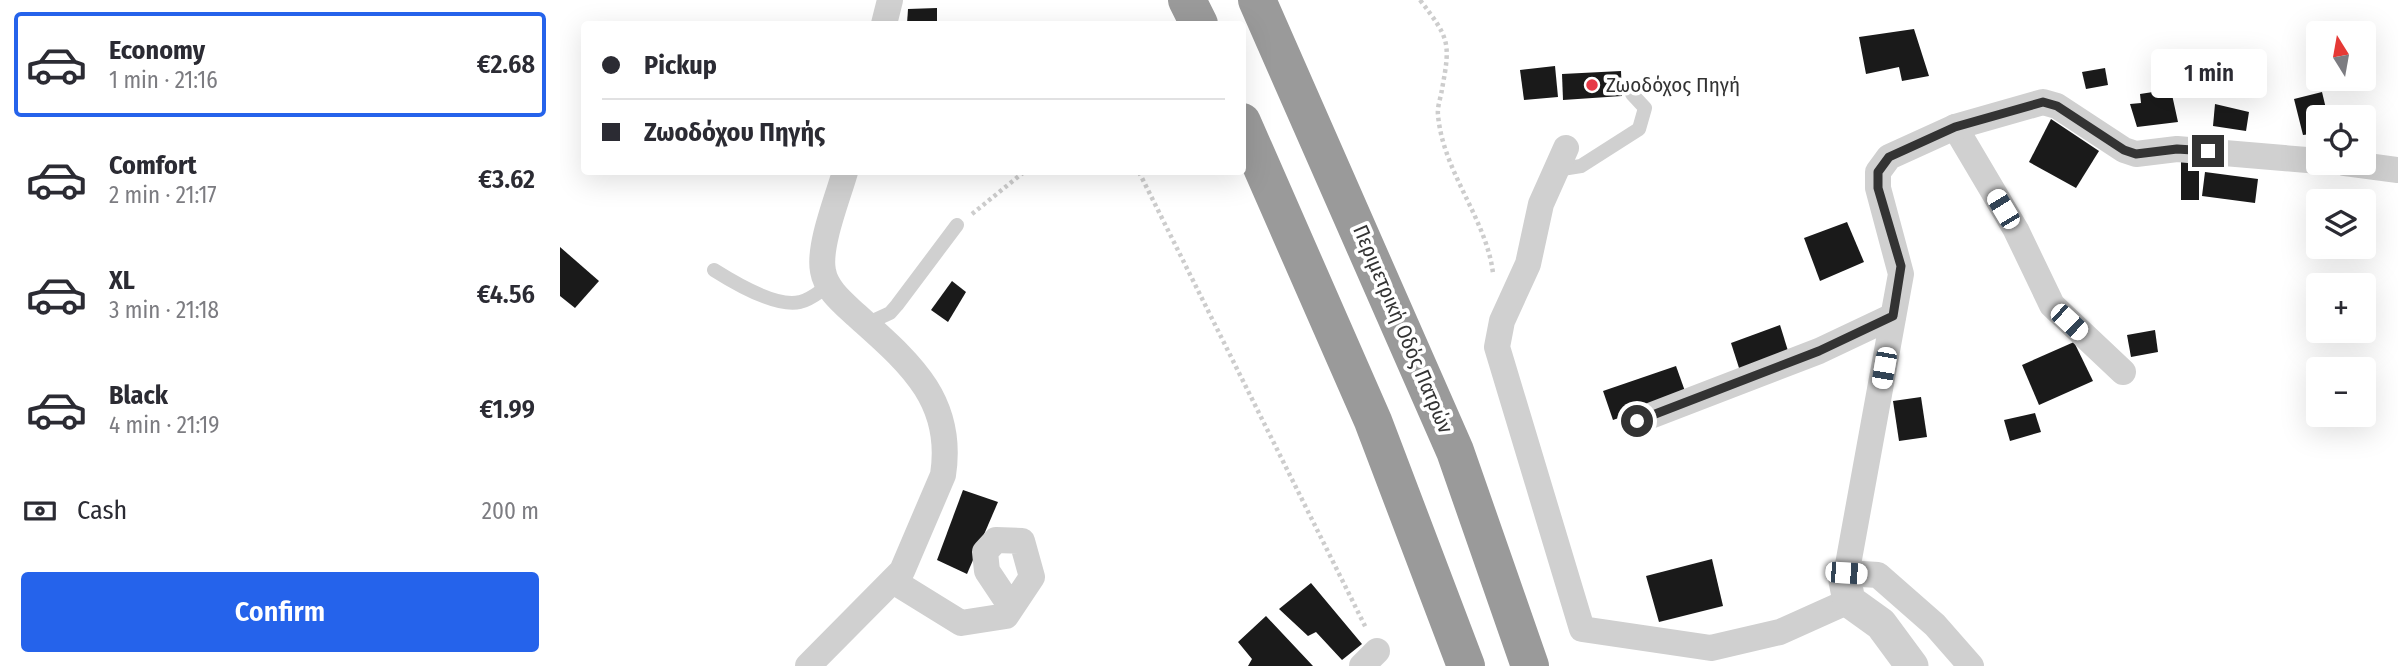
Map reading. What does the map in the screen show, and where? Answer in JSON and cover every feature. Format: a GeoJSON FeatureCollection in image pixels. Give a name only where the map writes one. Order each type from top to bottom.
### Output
{"type":"FeatureCollection","features":[{"type":"Feature","properties":{"kind":"highway"},"geometry":{"type":"LineString","coordinates":[[1187,0],[1198,21]]}},
{"type":"Feature","properties":{"kind":"highway","name":"Περιμετρική Οδός Πατρών"},"geometry":{"type":"LineString","coordinates":[[1257,0],[1455,451],[1530,666]]}},
{"type":"Feature","properties":{"kind":"highway"},"geometry":{"type":"LineString","coordinates":[[1246,131],[1373,421],[1466,666]]}},
{"type":"Feature","properties":{"kind":"street"},"geometry":{"type":"LineString","coordinates":[[885,21],[890,0]]}},
{"type":"Feature","properties":{"kind":"street"},"geometry":{"type":"LineString","coordinates":[[1847,585],[1901,266],[1878,188],[1878,172],[1889,157],[1955,127],[2043,102],[2057,106],[2124,150],[2136,154],[2177,149],[2306,159]]}},
{"type":"Feature","properties":{"kind":"street"},"geometry":{"type":"LineString","coordinates":[[1955,127],[2015,230],[2052,305],[2123,372]]}},
{"type":"Feature","properties":{"kind":"street"},"geometry":{"type":"LineString","coordinates":[[1561,159],[1541,204],[1524,276],[1501,325],[1497,347],[1582,629],[1711,648],[1780,632],[1847,585],[1878,575],[1936,625],[1971,666]]}},
{"type":"Feature","properties":{"kind":"street"},"geometry":{"type":"LineString","coordinates":[[2376,167],[2398,170]]}},
{"type":"Feature","properties":{"kind":"street"},"geometry":{"type":"LineString","coordinates":[[808,666],[902,571],[943,475],[945,446],[938,415],[927,386],[828,286],[823,272],[822,255],[844,175]]}},
{"type":"Feature","properties":{"kind":"street"},"geometry":{"type":"LineString","coordinates":[[1637,421],[1819,351],[1893,316]]}},
{"type":"Feature","properties":{"kind":"street"},"geometry":{"type":"LineString","coordinates":[[893,581],[961,623],[1006,616],[1011,607]]}},
{"type":"Feature","properties":{"kind":"street"},"geometry":{"type":"LineString","coordinates":[[1847,585],[1881,624],[1912,666]]}},
{"type":"Feature","properties":{"kind":"lane"},"geometry":{"type":"LineString","coordinates":[[1561,159],[1581,166],[1639,130],[1645,108],[1632,94]]}},
{"type":"Feature","properties":{"kind":"lane"},"geometry":{"type":"LineString","coordinates":[[866,324],[890,313],[957,225]]}},
{"type":"Feature","properties":{"kind":"lane"},"geometry":{"type":"LineString","coordinates":[[714,270],[742,287],[793,303],[807,299],[828,286]]}},
{"type":"Feature","properties":{"kind":"path"},"geometry":{"type":"LineString","coordinates":[[1420,0],[1442,28],[1449,50],[1438,114],[1455,179],[1491,254],[1494,277]]}},
{"type":"Feature","properties":{"kind":"path"},"geometry":{"type":"LineString","coordinates":[[957,225],[1020,175]]}},
{"type":"Feature","properties":{"kind":"path"},"geometry":{"type":"LineString","coordinates":[[1140,175],[1370,659]]}},
{"type":"Feature","properties":{"kind":"building"},"geometry":{"type":"Polygon","coordinates":[[[937,8],[937,21],[907,21],[908,9],[937,8]]]}},
{"type":"Feature","properties":{"kind":"building"},"geometry":{"type":"Polygon","coordinates":[[[1914,29],[1929,76],[1902,81],[1899,67],[1866,74],[1859,37],[1914,29]]]}},
{"type":"Feature","properties":{"kind":"building"},"geometry":{"type":"Polygon","coordinates":[[[1555,66],[1558,97],[1524,100],[1520,70],[1555,66]]]}},
{"type":"Feature","properties":{"kind":"building"},"geometry":{"type":"Polygon","coordinates":[[[2105,68],[2108,85],[2086,89],[2082,72],[2105,68]]]}},
{"type":"Feature","properties":{"kind":"building","name":"Ζωοδόχος Πηγή"},"geometry":{"type":"Polygon","coordinates":[[[1621,71],[1622,96],[1563,100],[1562,74],[1621,71]]]}},
{"type":"Feature","properties":{"kind":"building"},"geometry":{"type":"Polygon","coordinates":[[[2151,81],[2169,81],[2178,122],[2137,127],[2130,104],[2141,103],[2140,94],[2153,92],[2151,81]]]}},
{"type":"Feature","properties":{"kind":"building"},"geometry":{"type":"Polygon","coordinates":[[[2322,92],[2325,105],[2306,105],[2306,135],[2303,135],[2294,99],[2322,92]]]}},
{"type":"Feature","properties":{"kind":"building"},"geometry":{"type":"Polygon","coordinates":[[[2215,104],[2249,112],[2246,131],[2213,126],[2215,104]]]}},
{"type":"Feature","properties":{"kind":"building"},"geometry":{"type":"Polygon","coordinates":[[[2051,119],[2099,151],[2076,188],[2029,162],[2051,119]]]}},
{"type":"Feature","properties":{"kind":"building"},"geometry":{"type":"Polygon","coordinates":[[[2181,158],[2199,158],[2199,200],[2181,200],[2181,158]]]}},
{"type":"Feature","properties":{"kind":"building"},"geometry":{"type":"Polygon","coordinates":[[[2205,172],[2258,179],[2255,203],[2202,196],[2205,172]]]}},
{"type":"Feature","properties":{"kind":"building"},"geometry":{"type":"Polygon","coordinates":[[[1847,222],[1864,262],[1820,281],[1804,238],[1847,222]]]}},
{"type":"Feature","properties":{"kind":"building"},"geometry":{"type":"Polygon","coordinates":[[[560,247],[599,281],[575,308],[560,296],[560,247]]]}},
{"type":"Feature","properties":{"kind":"building"},"geometry":{"type":"Polygon","coordinates":[[[952,281],[966,292],[948,322],[931,310],[952,281]]]}},
{"type":"Feature","properties":{"kind":"building"},"geometry":{"type":"Polygon","coordinates":[[[1780,325],[1789,354],[1740,371],[1731,343],[1780,325]]]}},
{"type":"Feature","properties":{"kind":"building"},"geometry":{"type":"Polygon","coordinates":[[[2155,330],[2158,352],[2131,357],[2127,335],[2155,330]]]}},
{"type":"Feature","properties":{"kind":"building"},"geometry":{"type":"Polygon","coordinates":[[[2074,342],[2093,381],[2039,405],[2022,365],[2074,342]]]}},
{"type":"Feature","properties":{"kind":"building"},"geometry":{"type":"Polygon","coordinates":[[[1676,366],[1686,394],[1613,420],[1603,391],[1676,366]]]}},
{"type":"Feature","properties":{"kind":"building"},"geometry":{"type":"Polygon","coordinates":[[[1921,397],[1927,437],[1899,441],[1893,401],[1921,397]]]}},
{"type":"Feature","properties":{"kind":"building"},"geometry":{"type":"Polygon","coordinates":[[[2035,413],[2041,432],[2010,441],[2004,420],[2035,413]]]}},
{"type":"Feature","properties":{"kind":"building"},"geometry":{"type":"Polygon","coordinates":[[[963,490],[998,502],[967,574],[937,560],[963,490]]]}},
{"type":"Feature","properties":{"kind":"building"},"geometry":{"type":"Polygon","coordinates":[[[1712,559],[1723,606],[1659,622],[1646,576],[1712,559]]]}},
{"type":"Feature","properties":{"kind":"building"},"geometry":{"type":"Polygon","coordinates":[[[1311,583],[1362,644],[1342,660],[1316,632],[1308,636],[1279,609],[1311,583]]]}},
{"type":"Feature","properties":{"kind":"building"},"geometry":{"type":"Polygon","coordinates":[[[1266,616],[1313,666],[1248,666],[1252,659],[1238,642],[1266,616]]]}},
{"type":"Feature","properties":{"kind":"place","name":"Ζωοδόχος Πηγή"},"geometry":{"type":"Point","coordinates":[1592,85]}},
{"type":"Feature","properties":{"kind":"route"},"geometry":{"type":"LineString","coordinates":[[1637,421],[1819,351],[1893,316],[1901,266],[1878,188],[1878,172],[1889,157],[1955,127],[2043,102],[2057,106],[2124,150],[2136,154],[2177,149],[2208,151]]}}]}
